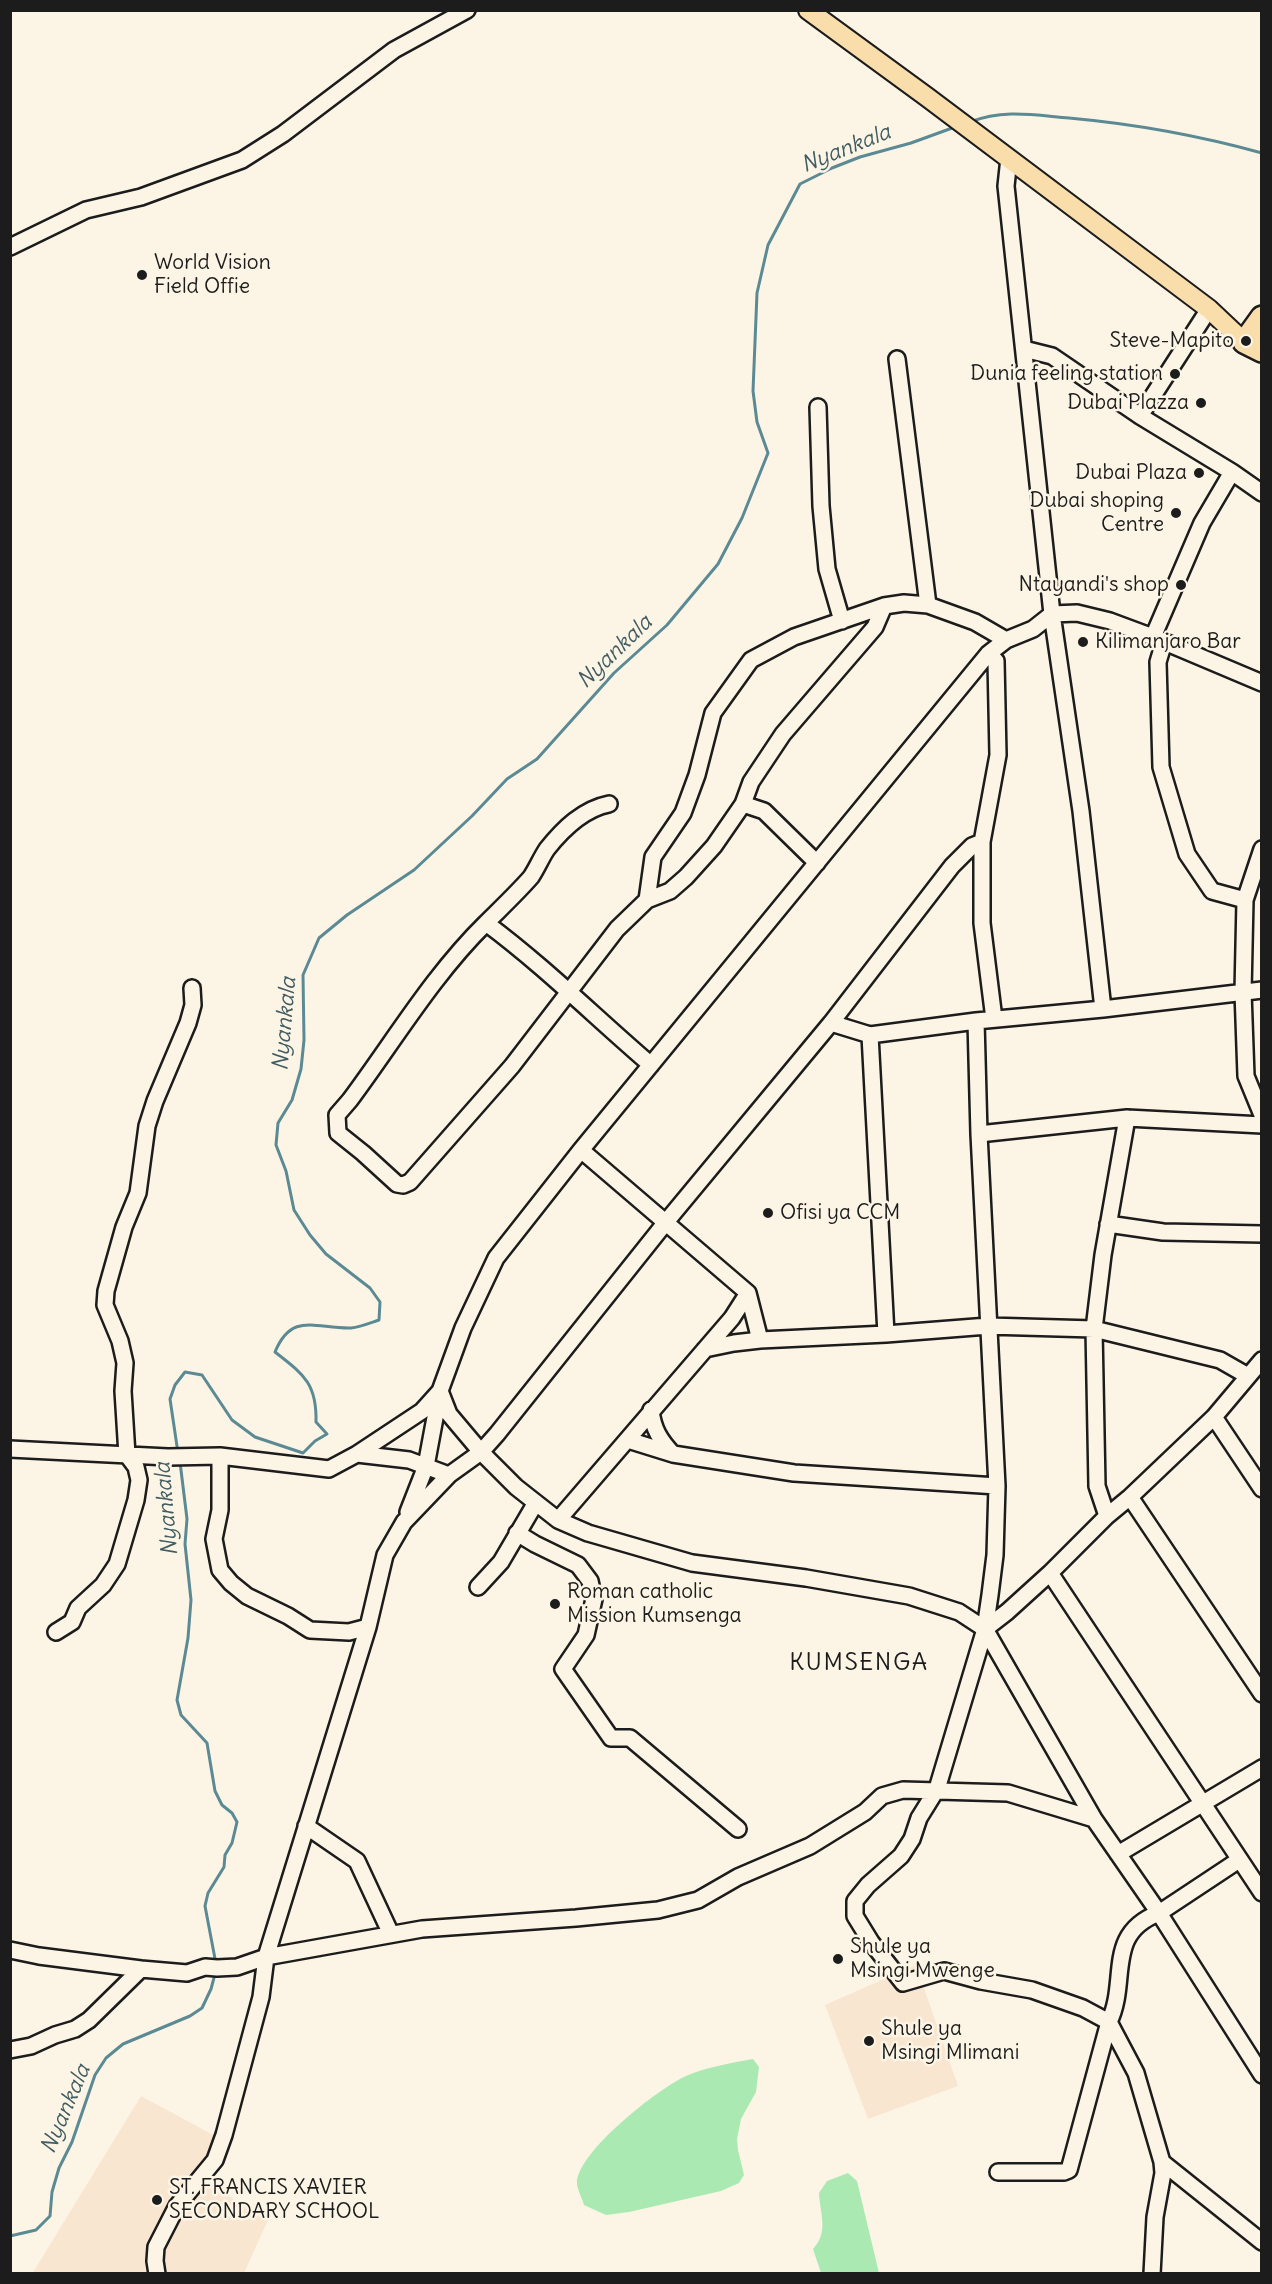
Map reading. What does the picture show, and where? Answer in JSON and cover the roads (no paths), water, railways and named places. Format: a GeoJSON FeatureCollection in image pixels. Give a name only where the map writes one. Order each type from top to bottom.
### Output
{"type":"FeatureCollection","features":[{"type":"Feature","properties":{"kind":"highway"},"geometry":{"type":"LineString","coordinates":[[1253,346],[1262,317]]}},
{"type":"Feature","properties":{"kind":"main road"},"geometry":{"type":"LineString","coordinates":[[808,10],[1209,309],[1253,346]]}},
{"type":"Feature","properties":{"kind":"street"},"geometry":{"type":"LineString","coordinates":[[10,247],[86,210],[141,197],[242,160],[283,134],[394,50],[467,10]]}},
{"type":"Feature","properties":{"kind":"street"},"geometry":{"type":"LineString","coordinates":[[1009,158],[1006,186],[1052,614],[1081,811],[1103,1009]]}},
{"type":"Feature","properties":{"kind":"street"},"geometry":{"type":"LineString","coordinates":[[1140,416],[1209,309]]}},
{"type":"Feature","properties":{"kind":"street"},"geometry":{"type":"LineString","coordinates":[[1024,349],[1052,356],[1140,416],[1262,493]]}},
{"type":"Feature","properties":{"kind":"street"},"geometry":{"type":"LineString","coordinates":[[897,359],[928,605]]}},
{"type":"Feature","properties":{"kind":"street"},"geometry":{"type":"LineString","coordinates":[[818,407],[821,506],[827,569],[842,621]]}},
{"type":"Feature","properties":{"kind":"street"},"geometry":{"type":"LineString","coordinates":[[1232,472],[1202,523],[1159,640],[1161,767],[1187,854],[1212,891],[1245,900]]}},
{"type":"Feature","properties":{"kind":"street"},"geometry":{"type":"LineString","coordinates":[[647,900],[653,857],[683,813],[697,775],[713,714],[730,686],[751,660],[794,637],[884,606],[904,603],[928,605],[975,622],[1006,640]]}},
{"type":"Feature","properties":{"kind":"street"},"geometry":{"type":"LineString","coordinates":[[609,804],[584,812],[547,849],[533,874],[469,940],[420,1002],[337,1115],[338,1133],[397,1184],[403,1185],[410,1182],[512,1066],[617,929],[647,900],[670,891],[714,846],[742,804],[751,782],[783,734],[875,627],[884,606]]}},
{"type":"Feature","properties":{"kind":"street"},"geometry":{"type":"LineString","coordinates":[[157,2274],[156,2247],[177,2206],[214,2160],[224,2135],[261,1997],[266,1957],[368,1627],[385,1555],[404,1522],[426,1466],[440,1391],[463,1328],[496,1258],[581,1150],[988,654],[1006,640],[1033,629],[1052,614],[1077,613],[1110,621],[1262,684]]}},
{"type":"Feature","properties":{"kind":"street"},"geometry":{"type":"LineString","coordinates":[[988,654],[996,661],[998,754],[982,842],[982,923],[994,1019]]}},
{"type":"Feature","properties":{"kind":"street"},"geometry":{"type":"LineString","coordinates":[[742,804],[764,812],[817,863]]}},
{"type":"Feature","properties":{"kind":"street"},"geometry":{"type":"LineString","coordinates":[[404,1522],[449,1474],[481,1452],[666,1222],[831,1023],[952,866],[972,846],[982,842]]}},
{"type":"Feature","properties":{"kind":"street"},"geometry":{"type":"LineString","coordinates":[[1262,849],[1245,900],[1243,992],[1246,1076],[1262,1115]]}},
{"type":"Feature","properties":{"kind":"street"},"geometry":{"type":"LineString","coordinates":[[486,923],[651,1065]]}},
{"type":"Feature","properties":{"kind":"street"},"geometry":{"type":"LineString","coordinates":[[56,1632],[72,1622],[78,1608],[103,1585],[117,1564],[136,1500],[139,1480],[128,1455],[123,1391],[125,1363],[120,1341],[105,1305],[106,1291],[124,1227],[138,1193],[147,1126],[154,1101],[188,1023],[193,1005],[192,988]]}},
{"type":"Feature","properties":{"kind":"street"},"geometry":{"type":"LineString","coordinates":[[831,1023],[870,1035],[976,1021],[1262,990]]}},
{"type":"Feature","properties":{"kind":"street"},"geometry":{"type":"LineString","coordinates":[[976,1021],[979,1134],[997,1486],[994,1555],[985,1629],[937,1789],[919,1818],[912,1839],[901,1856],[868,1885],[855,1901],[855,1916],[871,1942],[903,1983],[944,1971],[981,1981],[1032,1990],[1083,2008],[1109,2022],[1136,2073],[1162,2162],[1163,2173],[1155,2217],[1152,2274]]}},
{"type":"Feature","properties":{"kind":"street"},"geometry":{"type":"LineString","coordinates":[[870,1035],[886,1335]]}},
{"type":"Feature","properties":{"kind":"street"},"geometry":{"type":"LineString","coordinates":[[979,1134],[1127,1118],[1262,1125]]}},
{"type":"Feature","properties":{"kind":"street"},"geometry":{"type":"LineString","coordinates":[[1107,1516],[1097,1486],[1094,1329],[1108,1224],[1127,1118]]}},
{"type":"Feature","properties":{"kind":"street"},"geometry":{"type":"LineString","coordinates":[[581,1150],[748,1293],[760,1341]]}},
{"type":"Feature","properties":{"kind":"street"},"geometry":{"type":"LineString","coordinates":[[1108,1224],[1163,1232],[1262,1234]]}},
{"type":"Feature","properties":{"kind":"street"},"geometry":{"type":"LineString","coordinates":[[558,1520],[732,1318],[748,1293]]}},
{"type":"Feature","properties":{"kind":"street"},"geometry":{"type":"LineString","coordinates":[[705,1349],[734,1343],[886,1335],[988,1326],[1094,1329],[1221,1360],[1248,1376]]}},
{"type":"Feature","properties":{"kind":"street"},"geometry":{"type":"LineString","coordinates":[[985,1629],[1050,1573],[1107,1516],[1214,1417],[1262,1360]]}},
{"type":"Feature","properties":{"kind":"street"},"geometry":{"type":"LineString","coordinates":[[10,1449],[168,1457],[220,1456],[329,1469],[357,1454],[422,1411],[440,1391]]}},
{"type":"Feature","properties":{"kind":"street"},"geometry":{"type":"LineString","coordinates":[[440,1391],[449,1414],[481,1452],[535,1504],[558,1520],[588,1533],[692,1563],[806,1578],[909,1596],[959,1612],[985,1629],[1094,1819],[1159,1913],[1262,2075]]}},
{"type":"Feature","properties":{"kind":"street"},"geometry":{"type":"LineString","coordinates":[[651,1410],[652,1423],[658,1437],[673,1454]]}},
{"type":"Feature","properties":{"kind":"street"},"geometry":{"type":"LineString","coordinates":[[1214,1417],[1262,1489]]}},
{"type":"Feature","properties":{"kind":"street"},"geometry":{"type":"LineString","coordinates":[[628,1440],[673,1454],[794,1473],[997,1486]]}},
{"type":"Feature","properties":{"kind":"street"},"geometry":{"type":"LineString","coordinates":[[357,1454],[409,1460],[449,1474]]}},
{"type":"Feature","properties":{"kind":"street"},"geometry":{"type":"LineString","coordinates":[[220,1456],[220,1510],[214,1539],[220,1570],[231,1583],[247,1596],[288,1616],[310,1630],[349,1632],[368,1627]]}},
{"type":"Feature","properties":{"kind":"street"},"geometry":{"type":"LineString","coordinates":[[1130,1497],[1262,1694]]}},
{"type":"Feature","properties":{"kind":"street"},"geometry":{"type":"LineString","coordinates":[[478,1587],[501,1562],[535,1504]]}},
{"type":"Feature","properties":{"kind":"street"},"geometry":{"type":"LineString","coordinates":[[517,1533],[578,1565],[590,1581],[594,1599],[586,1635],[563,1669],[611,1738],[630,1738],[738,1829]]}},
{"type":"Feature","properties":{"kind":"street"},"geometry":{"type":"LineString","coordinates":[[1050,1573],[1262,1893]]}},
{"type":"Feature","properties":{"kind":"street"},"geometry":{"type":"LineString","coordinates":[[1118,1854],[1262,1767]]}},
{"type":"Feature","properties":{"kind":"street"},"geometry":{"type":"LineString","coordinates":[[10,1950],[141,1969],[187,1972],[205,1967],[237,1967],[266,1957],[422,1929],[658,1910],[698,1900],[738,1877],[810,1846],[865,1812],[882,1796],[903,1790],[937,1789],[1008,1793],[1094,1819]]}},
{"type":"Feature","properties":{"kind":"street"},"geometry":{"type":"LineString","coordinates":[[306,1826],[357,1862],[391,1934]]}},
{"type":"Feature","properties":{"kind":"street"},"geometry":{"type":"LineString","coordinates":[[998,2172],[1064,2172],[1069,2170],[1109,2022],[1117,2006],[1118,1976],[1124,1948],[1132,1930],[1144,1919],[1159,1913],[1239,1860]]}},
{"type":"Feature","properties":{"kind":"street"},"geometry":{"type":"LineString","coordinates":[[10,2050],[31,2046],[75,2029],[88,2020],[141,1969]]}},
{"type":"Feature","properties":{"kind":"street"},"geometry":{"type":"LineString","coordinates":[[1162,2162],[1262,2242]]}},
{"type":"Feature","properties":{"kind":"waterway","name":"Nyankala"},"geometry":{"type":"LineString","coordinates":[[970,122],[1007,114],[1094,120],[1190,136],[1262,153]]}},
{"type":"Feature","properties":{"kind":"waterway","name":"Nyankala"},"geometry":{"type":"LineString","coordinates":[[178,1453],[170,1399],[175,1385],[185,1372],[202,1375],[232,1420],[255,1437],[303,1453],[315,1441],[327,1434],[316,1422],[314,1398],[306,1381],[275,1352],[282,1339],[289,1331],[306,1325],[351,1328],[379,1320],[380,1302],[370,1288],[326,1254],[294,1210],[286,1171],[276,1145],[278,1123],[292,1100],[301,1069],[304,1040],[303,975],[319,938],[347,915],[414,870],[472,816],[507,779],[537,759],[614,673],[667,625],[718,564],[742,518],[768,453],[757,422],[753,391],[757,293],[768,245],[800,184],[860,157],[911,143],[955,127]]}},
{"type":"Feature","properties":{"kind":"waterway","name":"Nyankala"},"geometry":{"type":"LineString","coordinates":[[180,1462],[187,1519],[185,1544],[191,1600],[188,1638],[177,1700],[181,1715],[207,1743],[215,1791],[222,1805],[232,1813],[237,1822],[232,1843],[225,1855],[224,1867],[208,1893],[205,1906],[216,1964]]}},
{"type":"Feature","properties":{"kind":"waterway","name":"Nyankala"},"geometry":{"type":"LineString","coordinates":[[10,2236],[36,2230],[50,2216],[52,2192],[59,2168],[72,2142],[95,2075],[106,2058],[123,2044],[190,2016],[202,2008],[215,1974]]}},
{"type":"Feature","properties":{"kind":"place","name":"World Vision Field Offie"},"geometry":{"type":"Point","coordinates":[142,275]}},
{"type":"Feature","properties":{"kind":"place","name":"Steve-Mapito"},"geometry":{"type":"Point","coordinates":[1246,341]}},
{"type":"Feature","properties":{"kind":"place","name":"Dunia feeling station"},"geometry":{"type":"Point","coordinates":[1175,374]}},
{"type":"Feature","properties":{"kind":"place","name":"Dubai Plazza"},"geometry":{"type":"Point","coordinates":[1201,403]}},
{"type":"Feature","properties":{"kind":"place","name":"Dubai Plaza"},"geometry":{"type":"Point","coordinates":[1199,473]}},
{"type":"Feature","properties":{"kind":"place","name":"Dubai shoping Centre"},"geometry":{"type":"Point","coordinates":[1176,513]}},
{"type":"Feature","properties":{"kind":"place","name":"Ntayandi's shop"},"geometry":{"type":"Point","coordinates":[1181,585]}},
{"type":"Feature","properties":{"kind":"place","name":"Kilimanjaro Bar"},"geometry":{"type":"Point","coordinates":[1083,642]}},
{"type":"Feature","properties":{"kind":"place","name":"Ofisi ya CCM"},"geometry":{"type":"Point","coordinates":[768,1213]}},
{"type":"Feature","properties":{"kind":"place","name":"Roman catholic Mission Kumsenga"},"geometry":{"type":"Point","coordinates":[555,1604]}},
{"type":"Feature","properties":{"kind":"place","name":"Shule ya Msingi Mwenge"},"geometry":{"type":"Point","coordinates":[838,1959]}},
{"type":"Feature","properties":{"kind":"place","name":"Shule ya Msingi Mlimani"},"geometry":{"type":"Point","coordinates":[869,2041]}},
{"type":"Feature","properties":{"kind":"place","name":"ST. FRANCIS XAVIER SECONDARY SCHOOL"},"geometry":{"type":"Point","coordinates":[157,2200]}},
{"type":"Feature","properties":{"kind":"district","name":"KUMSENGA"},"geometry":{"type":"Point","coordinates":[859,1663]}}]}
